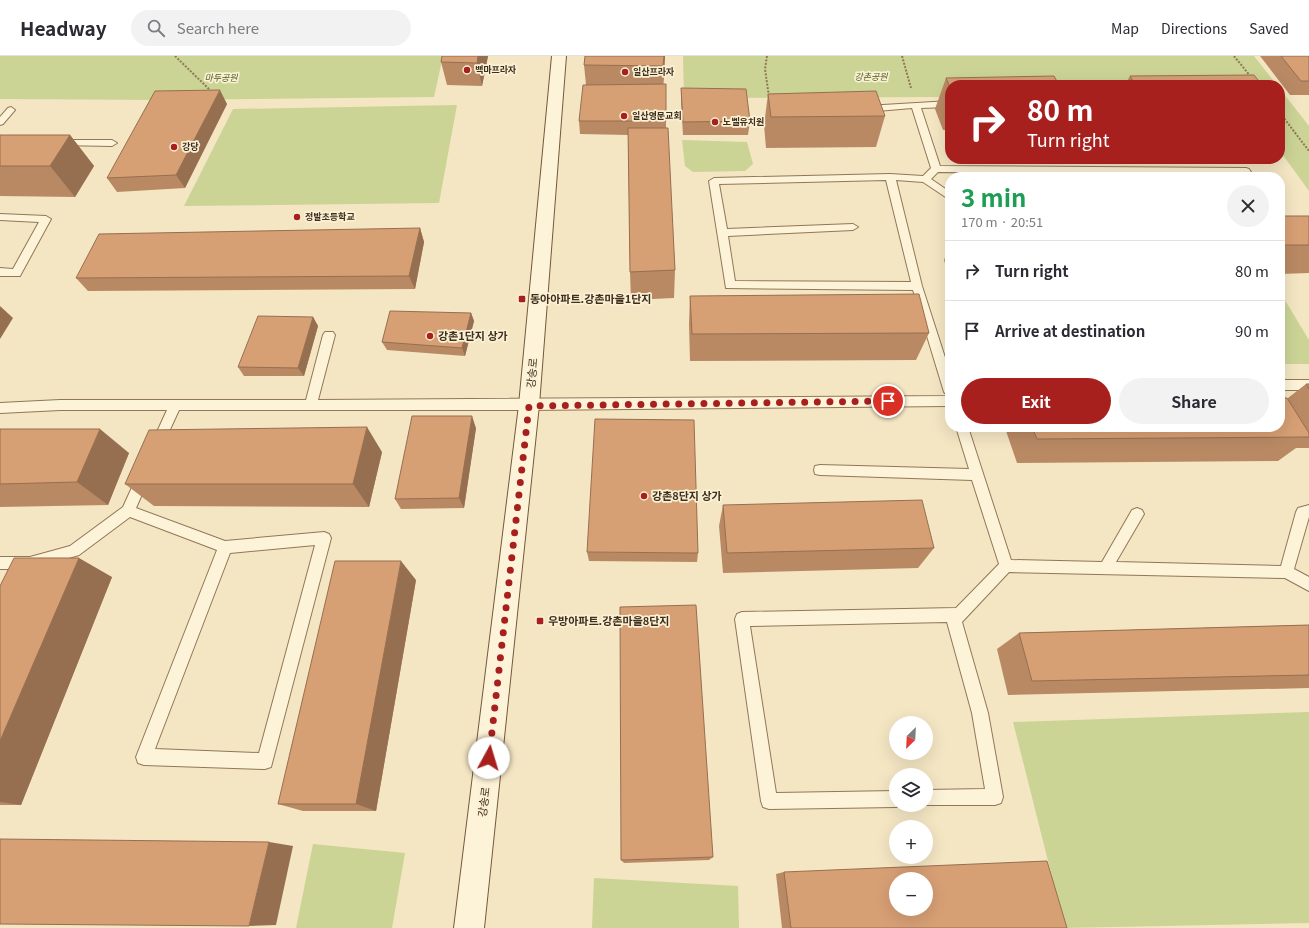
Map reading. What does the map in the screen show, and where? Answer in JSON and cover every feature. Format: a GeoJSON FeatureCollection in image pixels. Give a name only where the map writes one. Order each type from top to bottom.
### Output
{"type":"FeatureCollection","features":[{"type":"Feature","properties":{"kind":"main road","name":"강송로"},"geometry":{"type":"LineString","coordinates":[[469,928],[529,406],[559,56]]}},
{"type":"Feature","properties":{"kind":"lane"},"geometry":{"type":"LineString","coordinates":[[856,109],[945,104]]}},
{"type":"Feature","properties":{"kind":"lane"},"geometry":{"type":"LineString","coordinates":[[916,105],[936,169]]}},
{"type":"Feature","properties":{"kind":"lane"},"geometry":{"type":"LineString","coordinates":[[0,122],[11,110]]}},
{"type":"Feature","properties":{"kind":"lane"},"geometry":{"type":"LineString","coordinates":[[48,143],[112,143]]}},
{"type":"Feature","properties":{"kind":"lane"},"geometry":{"type":"LineString","coordinates":[[924,178],[936,169],[1025,172]]}},
{"type":"Feature","properties":{"kind":"lane"},"geometry":{"type":"LineString","coordinates":[[1192,172],[1246,172]]}},
{"type":"Feature","properties":{"kind":"lane"},"geometry":{"type":"LineString","coordinates":[[890,177],[917,286],[945,367]]}},
{"type":"Feature","properties":{"kind":"lane"},"geometry":{"type":"LineString","coordinates":[[917,286],[730,285],[714,181],[890,177],[924,178],[945,193]]}},
{"type":"Feature","properties":{"kind":"lane"},"geometry":{"type":"LineString","coordinates":[[0,217],[46,219],[16,273],[0,272]]}},
{"type":"Feature","properties":{"kind":"lane"},"geometry":{"type":"LineString","coordinates":[[722,233],[853,227]]}},
{"type":"Feature","properties":{"kind":"lane"},"geometry":{"type":"LineString","coordinates":[[310,406],[329,335]]}},
{"type":"Feature","properties":{"kind":"lane"},"geometry":{"type":"LineString","coordinates":[[1285,385],[1309,385]]}},
{"type":"Feature","properties":{"kind":"lane"},"geometry":{"type":"LineString","coordinates":[[0,408],[175,405],[529,406],[945,401]]}},
{"type":"Feature","properties":{"kind":"lane"},"geometry":{"type":"LineString","coordinates":[[0,563],[29,563],[74,551],[128,511],[175,405]]}},
{"type":"Feature","properties":{"kind":"lane"},"geometry":{"type":"LineString","coordinates":[[964,432],[1006,566]]}},
{"type":"Feature","properties":{"kind":"lane"},"geometry":{"type":"LineString","coordinates":[[820,470],[977,475]]}},
{"type":"Feature","properties":{"kind":"lane"},"geometry":{"type":"LineString","coordinates":[[128,511],[225,547],[324,538],[265,761],[144,757],[225,547]]}},
{"type":"Feature","properties":{"kind":"lane"},"geometry":{"type":"LineString","coordinates":[[1286,572],[1303,512],[1309,511]]}},
{"type":"Feature","properties":{"kind":"lane"},"geometry":{"type":"LineString","coordinates":[[1106,567],[1137,514]]}},
{"type":"Feature","properties":{"kind":"lane"},"geometry":{"type":"LineString","coordinates":[[23,577],[29,563]]}},
{"type":"Feature","properties":{"kind":"lane"},"geometry":{"type":"LineString","coordinates":[[933,798],[995,797],[980,713],[954,620],[1006,566],[1286,572],[1309,584]]}},
{"type":"Feature","properties":{"kind":"lane"},"geometry":{"type":"LineString","coordinates":[[889,799],[769,801],[742,619],[959,615]]}},
{"type":"Feature","properties":{"kind":"path"},"geometry":{"type":"LineString","coordinates":[[175,56],[217,96]]}},
{"type":"Feature","properties":{"kind":"path"},"geometry":{"type":"LineString","coordinates":[[767,56],[765,69],[770,99]]}},
{"type":"Feature","properties":{"kind":"path"},"geometry":{"type":"LineString","coordinates":[[902,56],[916,105]]}},
{"type":"Feature","properties":{"kind":"path"},"geometry":{"type":"LineString","coordinates":[[1234,56],[1253,79]]}},
{"type":"Feature","properties":{"kind":"path"},"geometry":{"type":"LineString","coordinates":[[1285,120],[1309,151]]}},
{"type":"Feature","properties":{"kind":"green space","name":"마두공원"},"geometry":{"type":"Polygon","coordinates":[[[0,56],[443,56],[434,97],[160,100],[0,99],[0,56]]]}},
{"type":"Feature","properties":{"kind":"green space","name":"강촌공원"},"geometry":{"type":"Polygon","coordinates":[[[683,56],[1254,56],[1273,80],[945,80],[945,97],[684,98],[683,56]]]}},
{"type":"Feature","properties":{"kind":"green space"},"geometry":{"type":"Polygon","coordinates":[[[1285,95],[1309,126],[1309,191],[1285,158],[1285,95]]]}},
{"type":"Feature","properties":{"kind":"green space"},"geometry":{"type":"Polygon","coordinates":[[[457,105],[439,203],[184,206],[233,109],[457,105]]]}},
{"type":"Feature","properties":{"kind":"green space"},"geometry":{"type":"Polygon","coordinates":[[[682,140],[747,142],[753,164],[745,171],[693,172],[685,166],[682,140]]]}},
{"type":"Feature","properties":{"kind":"green space"},"geometry":{"type":"Polygon","coordinates":[[[1285,300],[1309,340],[1309,364],[1285,364],[1285,300]]]}},
{"type":"Feature","properties":{"kind":"green space"},"geometry":{"type":"Polygon","coordinates":[[[1309,712],[1309,923],[1065,928],[1013,722],[1309,712]]]}},
{"type":"Feature","properties":{"kind":"green space"},"geometry":{"type":"Polygon","coordinates":[[[313,844],[405,853],[392,928],[296,928],[313,844]]]}},
{"type":"Feature","properties":{"kind":"green space"},"geometry":{"type":"Polygon","coordinates":[[[594,878],[738,886],[739,928],[592,928],[594,878]]]}},
{"type":"Feature","properties":{"kind":"building"},"geometry":{"type":"Polygon","coordinates":[[[442,56],[478,56],[477,63],[441,62],[442,56]]]}},
{"type":"Feature","properties":{"kind":"building"},"geometry":{"type":"Polygon","coordinates":[[[585,56],[664,56],[663,66],[584,65],[585,56]]]}},
{"type":"Feature","properties":{"kind":"building"},"geometry":{"type":"Polygon","coordinates":[[[1281,56],[1309,56],[1309,81],[1301,81],[1281,56]]]}},
{"type":"Feature","properties":{"kind":"building"},"geometry":{"type":"Polygon","coordinates":[[[1254,75],[1258,80],[1132,80],[1130,76],[1254,75]]]}},
{"type":"Feature","properties":{"kind":"building"},"geometry":{"type":"Polygon","coordinates":[[[1054,76],[1056,80],[947,80],[946,78],[1054,76]]]}},
{"type":"Feature","properties":{"kind":"building","name":"일산영문교회"},"geometry":{"type":"Polygon","coordinates":[[[666,84],[666,121],[579,121],[583,85],[666,84]]]}},
{"type":"Feature","properties":{"kind":"building"},"geometry":{"type":"Polygon","coordinates":[[[681,88],[746,89],[750,121],[683,122],[681,88]]]}},
{"type":"Feature","properties":{"kind":"building","name":"강당"},"geometry":{"type":"Polygon","coordinates":[[[220,90],[176,175],[107,178],[155,91],[220,90]]]}},
{"type":"Feature","properties":{"kind":"building"},"geometry":{"type":"Polygon","coordinates":[[[876,91],[885,116],[771,117],[768,94],[876,91]]]}},
{"type":"Feature","properties":{"kind":"building"},"geometry":{"type":"Polygon","coordinates":[[[628,128],[668,128],[675,270],[630,272],[628,128]]]}},
{"type":"Feature","properties":{"kind":"building"},"geometry":{"type":"Polygon","coordinates":[[[0,135],[70,135],[50,166],[0,166],[0,135]]]}},
{"type":"Feature","properties":{"kind":"building"},"geometry":{"type":"Polygon","coordinates":[[[1285,216],[1309,216],[1309,245],[1285,245],[1285,216]]]}},
{"type":"Feature","properties":{"kind":"building"},"geometry":{"type":"Polygon","coordinates":[[[420,228],[409,276],[76,278],[99,234],[420,228]]]}},
{"type":"Feature","properties":{"kind":"building"},"geometry":{"type":"Polygon","coordinates":[[[919,294],[929,333],[692,334],[690,296],[919,294]]]}},
{"type":"Feature","properties":{"kind":"building","name":"강촌1단지 상가"},"geometry":{"type":"Polygon","coordinates":[[[390,311],[471,313],[462,348],[382,342],[390,311]]]}},
{"type":"Feature","properties":{"kind":"building"},"geometry":{"type":"Polygon","coordinates":[[[258,316],[313,317],[298,368],[238,367],[258,316]]]}},
{"type":"Feature","properties":{"kind":"building"},"geometry":{"type":"Polygon","coordinates":[[[1285,398],[1287,398],[1309,433],[1309,437],[1037,439],[1034,432],[1285,432],[1285,398]]]}},
{"type":"Feature","properties":{"kind":"building"},"geometry":{"type":"Polygon","coordinates":[[[412,416],[472,416],[459,498],[395,499],[412,416]]]}},
{"type":"Feature","properties":{"kind":"building","name":"강촌8단지 상가"},"geometry":{"type":"Polygon","coordinates":[[[595,419],[694,420],[698,553],[587,552],[595,419]]]}},
{"type":"Feature","properties":{"kind":"building"},"geometry":{"type":"Polygon","coordinates":[[[367,427],[353,484],[125,484],[149,430],[367,427]]]}},
{"type":"Feature","properties":{"kind":"building"},"geometry":{"type":"Polygon","coordinates":[[[0,429],[100,429],[77,482],[0,484],[0,429]]]}},
{"type":"Feature","properties":{"kind":"building"},"geometry":{"type":"Polygon","coordinates":[[[922,500],[934,548],[727,553],[723,505],[922,500]]]}},
{"type":"Feature","properties":{"kind":"building"},"geometry":{"type":"Polygon","coordinates":[[[14,558],[79,558],[0,741],[0,586],[14,558]]]}},
{"type":"Feature","properties":{"kind":"building"},"geometry":{"type":"Polygon","coordinates":[[[335,561],[401,561],[356,804],[278,804],[335,561]]]}},
{"type":"Feature","properties":{"kind":"building"},"geometry":{"type":"Polygon","coordinates":[[[696,605],[713,857],[621,860],[620,607],[696,605]]]}},
{"type":"Feature","properties":{"kind":"building"},"geometry":{"type":"Polygon","coordinates":[[[1309,625],[1309,675],[1032,681],[1019,633],[1309,625]]]}},
{"type":"Feature","properties":{"kind":"building"},"geometry":{"type":"Polygon","coordinates":[[[0,839],[269,842],[249,926],[0,924],[0,839]]]}},
{"type":"Feature","properties":{"kind":"building"},"geometry":{"type":"Polygon","coordinates":[[[1047,861],[1067,928],[791,928],[784,872],[1047,861]]]}},
{"type":"Feature","properties":{"kind":"place","name":"백마프라자"},"geometry":{"type":"Point","coordinates":[467,70]}},
{"type":"Feature","properties":{"kind":"place","name":"일산프라자"},"geometry":{"type":"Point","coordinates":[625,72]}},
{"type":"Feature","properties":{"kind":"place","name":"일산영문교회"},"geometry":{"type":"Point","coordinates":[624,116]}},
{"type":"Feature","properties":{"kind":"place","name":"노벨유치원"},"geometry":{"type":"Point","coordinates":[715,122]}},
{"type":"Feature","properties":{"kind":"place","name":"강당"},"geometry":{"type":"Point","coordinates":[174,147]}},
{"type":"Feature","properties":{"kind":"place","name":"정발초등학교"},"geometry":{"type":"Point","coordinates":[297,217]}},
{"type":"Feature","properties":{"kind":"place","name":"동아아파트.강촌마을1단지"},"geometry":{"type":"Point","coordinates":[522,299]}},
{"type":"Feature","properties":{"kind":"place","name":"강촌1단지 상가"},"geometry":{"type":"Point","coordinates":[430,336]}},
{"type":"Feature","properties":{"kind":"place","name":"강촌8단지 상가"},"geometry":{"type":"Point","coordinates":[644,496]}},
{"type":"Feature","properties":{"kind":"place","name":"우방아파트.강촌마을8단지"},"geometry":{"type":"Point","coordinates":[540,621]}},
{"type":"Feature","properties":{"kind":"route"},"geometry":{"type":"LineString","coordinates":[[489,758],[529,406],[560,404],[888,401]]}}]}
